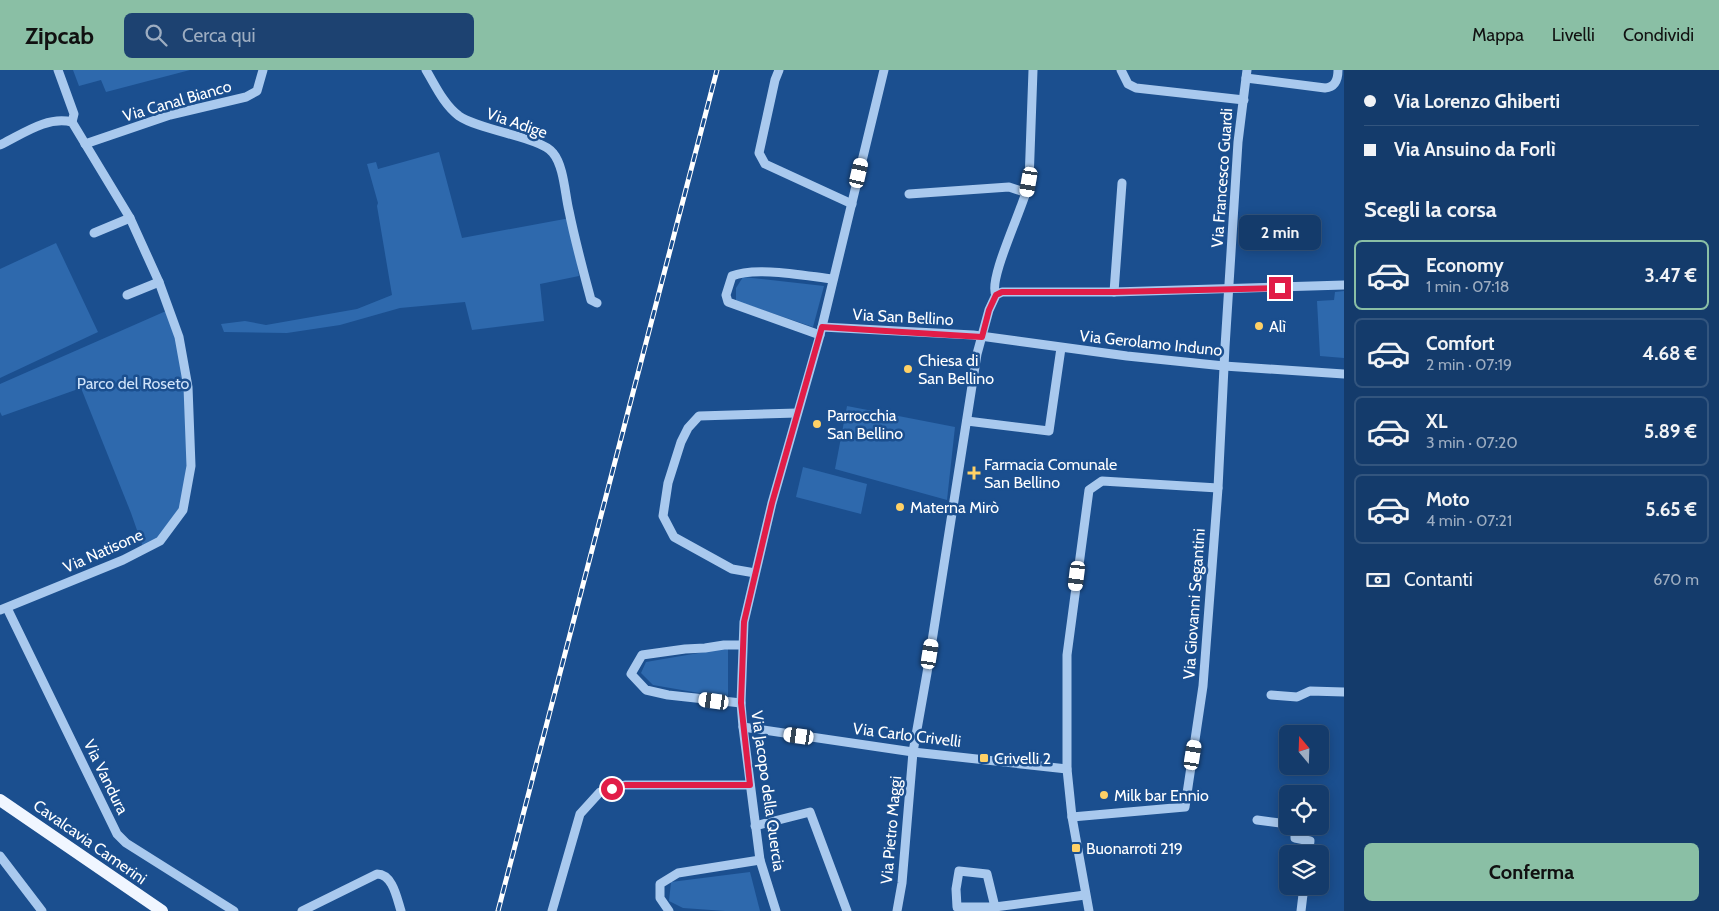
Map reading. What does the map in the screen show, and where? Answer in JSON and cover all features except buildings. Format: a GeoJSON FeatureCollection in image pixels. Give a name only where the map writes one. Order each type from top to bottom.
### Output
{"type":"FeatureCollection","features":[{"type":"Feature","properties":{"kind":"main road","name":"Cavalcavia Camerini"},"geometry":{"type":"LineString","coordinates":[[0,800],[162,911]]}},
{"type":"Feature","properties":{"kind":"street","name":"Via Natisone"},"geometry":{"type":"LineString","coordinates":[[3,609],[144,550],[160,541],[184,510],[191,466],[188,387],[179,337],[159,282],[130,218],[72,122],[74,114],[58,70]]}},
{"type":"Feature","properties":{"kind":"street","name":"Via Canal Bianco"},"geometry":{"type":"LineString","coordinates":[[85,144],[170,115],[246,97],[257,91],[263,70]]}},
{"type":"Feature","properties":{"kind":"street","name":"Via Adige"},"geometry":{"type":"LineString","coordinates":[[426,70],[447,104],[457,114],[475,124],[542,145],[553,152],[560,165],[568,211],[590,300],[597,303]]}},
{"type":"Feature","properties":{"kind":"street"},"geometry":{"type":"LineString","coordinates":[[779,70],[775,80],[759,153],[765,164],[852,204]]}},
{"type":"Feature","properties":{"kind":"street","name":"Via Jacopo della Quercia"},"geometry":{"type":"LineString","coordinates":[[776,911],[760,860],[743,727],[741,703],[744,622],[772,503],[821,331],[832,279],[884,70]]}},
{"type":"Feature","properties":{"kind":"street","name":"Via Pietro Maggi"},"geometry":{"type":"LineString","coordinates":[[898,911],[913,752],[982,337],[989,310],[996,295],[993,287],[995,279],[1027,193],[1030,167],[1033,70]]}},
{"type":"Feature","properties":{"kind":"street"},"geometry":{"type":"LineString","coordinates":[[1121,70],[1128,84],[1136,88],[1244,100]]}},
{"type":"Feature","properties":{"kind":"street"},"geometry":{"type":"LineString","coordinates":[[1247,74],[1324,88],[1331,87],[1336,82],[1338,70]]}},
{"type":"Feature","properties":{"kind":"street","name":"Via Francesco Guardi"},"geometry":{"type":"LineString","coordinates":[[1229,288],[1238,142],[1247,74]]}},
{"type":"Feature","properties":{"kind":"street"},"geometry":{"type":"LineString","coordinates":[[0,145],[47,122],[61,119],[72,122]]}},
{"type":"Feature","properties":{"kind":"street"},"geometry":{"type":"LineString","coordinates":[[1114,292],[1122,182]]}},
{"type":"Feature","properties":{"kind":"street"},"geometry":{"type":"LineString","coordinates":[[910,194],[1009,187],[1027,193]]}},
{"type":"Feature","properties":{"kind":"street"},"geometry":{"type":"LineString","coordinates":[[94,233],[130,218]]}},
{"type":"Feature","properties":{"kind":"street"},"geometry":{"type":"LineString","coordinates":[[821,331],[728,302],[726,295],[732,276],[742,272],[770,272],[832,279]]}},
{"type":"Feature","properties":{"kind":"street"},"geometry":{"type":"LineString","coordinates":[[127,295],[159,282]]}},
{"type":"Feature","properties":{"kind":"street"},"geometry":{"type":"LineString","coordinates":[[996,295],[1002,292],[1114,292],[1344,285]]}},
{"type":"Feature","properties":{"kind":"street","name":"Via Giovanni Segantini"},"geometry":{"type":"LineString","coordinates":[[1072,817],[1185,807],[1203,686],[1218,488],[1229,288]]}},
{"type":"Feature","properties":{"kind":"street","name":"Via San Bellino"},"geometry":{"type":"LineString","coordinates":[[821,331],[982,337]]}},
{"type":"Feature","properties":{"kind":"street","name":"Via Gerolamo Induno"},"geometry":{"type":"LineString","coordinates":[[982,337],[1061,348],[1224,366],[1344,374]]}},
{"type":"Feature","properties":{"kind":"street"},"geometry":{"type":"LineString","coordinates":[[967,421],[1049,431],[1061,348]]}},
{"type":"Feature","properties":{"kind":"street"},"geometry":{"type":"LineString","coordinates":[[755,573],[732,569],[674,537],[663,516],[668,483],[688,428],[699,416],[797,413]]}},
{"type":"Feature","properties":{"kind":"street"},"geometry":{"type":"LineString","coordinates":[[1089,911],[1072,817],[1067,768],[1067,654],[1089,490],[1102,481],[1218,488]]}},
{"type":"Feature","properties":{"kind":"street","name":"Via Vandura"},"geometry":{"type":"LineString","coordinates":[[3,609],[117,834],[126,843],[234,911]]}},
{"type":"Feature","properties":{"kind":"street","name":"Via Jacopo della Quercia"},"geometry":{"type":"LineString","coordinates":[[741,703],[668,695],[646,690],[631,674],[642,655],[685,648],[742,644]]}},
{"type":"Feature","properties":{"kind":"street"},"geometry":{"type":"LineString","coordinates":[[1271,695],[1297,697],[1310,691],[1344,692]]}},
{"type":"Feature","properties":{"kind":"street","name":"Via Carlo Crivelli"},"geometry":{"type":"LineString","coordinates":[[743,727],[913,752],[1067,768]]}},
{"type":"Feature","properties":{"kind":"street"},"geometry":{"type":"LineString","coordinates":[[552,911],[580,814],[600,792],[625,785],[750,785]]}},
{"type":"Feature","properties":{"kind":"street"},"geometry":{"type":"LineString","coordinates":[[755,826],[810,812],[847,911]]}},
{"type":"Feature","properties":{"kind":"street"},"geometry":{"type":"LineString","coordinates":[[1257,820],[1279,823]]}},
{"type":"Feature","properties":{"kind":"street"},"geometry":{"type":"LineString","coordinates":[[1295,835],[1295,838],[1310,841],[1309,845]]}},
{"type":"Feature","properties":{"kind":"street"},"geometry":{"type":"LineString","coordinates":[[0,856],[42,911]]}},
{"type":"Feature","properties":{"kind":"street"},"geometry":{"type":"LineString","coordinates":[[670,911],[660,898],[660,884],[678,873],[760,860]]}},
{"type":"Feature","properties":{"kind":"street"},"geometry":{"type":"LineString","coordinates":[[995,907],[987,874],[959,871],[956,888],[957,907],[995,907],[1085,895]]}},
{"type":"Feature","properties":{"kind":"street"},"geometry":{"type":"LineString","coordinates":[[302,911],[377,874],[382,874],[387,877],[392,885],[401,911]]}},
{"type":"Feature","properties":{"kind":"street"},"geometry":{"type":"LineString","coordinates":[[1301,911],[1303,895]]}},
{"type":"Feature","properties":{"kind":"green space"},"geometry":{"type":"Polygon","coordinates":[[[73,70],[190,70],[106,92],[101,80],[79,86],[73,70]]]}},
{"type":"Feature","properties":{"kind":"green space"},"geometry":{"type":"Polygon","coordinates":[[[439,152],[462,238],[570,218],[579,276],[540,284],[544,321],[472,330],[465,302],[400,308],[340,325],[287,333],[224,332],[221,324],[245,321],[266,325],[357,309],[392,295],[378,203],[367,164],[376,162],[378,169],[439,152]]]}},
{"type":"Feature","properties":{"kind":"green space"},"geometry":{"type":"Polygon","coordinates":[[[56,243],[98,332],[0,378],[0,269],[56,243]]]}},
{"type":"Feature","properties":{"kind":"green space"},"geometry":{"type":"Polygon","coordinates":[[[743,277],[824,286],[813,327],[736,301],[736,288],[743,277]]]}},
{"type":"Feature","properties":{"kind":"green space"},"geometry":{"type":"Polygon","coordinates":[[[1344,291],[1344,358],[1320,356],[1317,301],[1334,300],[1335,292],[1344,291]]]}},
{"type":"Feature","properties":{"kind":"green space","name":"Parco del Roseto"},"geometry":{"type":"Polygon","coordinates":[[[166,311],[176,337],[186,388],[189,467],[181,509],[158,539],[144,550],[81,388],[2,416],[0,412],[0,384],[166,311]]]}},
{"type":"Feature","properties":{"kind":"green space"},"geometry":{"type":"Polygon","coordinates":[[[847,406],[955,427],[947,500],[835,469],[847,406]]]}},
{"type":"Feature","properties":{"kind":"green space"},"geometry":{"type":"Polygon","coordinates":[[[803,467],[867,484],[861,514],[796,497],[803,467]]]}},
{"type":"Feature","properties":{"kind":"green space"},"geometry":{"type":"Polygon","coordinates":[[[728,648],[728,698],[653,685],[641,673],[646,662],[728,648]]]}},
{"type":"Feature","properties":{"kind":"green space"},"geometry":{"type":"Polygon","coordinates":[[[750,872],[760,911],[683,908],[669,901],[671,882],[750,872]]]}},
{"type":"Feature","properties":{"kind":"railway"},"geometry":{"type":"LineString","coordinates":[[498,911],[717,70]]}},
{"type":"Feature","properties":{"kind":"place","name":"Alì"},"geometry":{"type":"Point","coordinates":[1259,326]}},
{"type":"Feature","properties":{"kind":"place","name":"Chiesa di San Bellino"},"geometry":{"type":"Point","coordinates":[908,369]}},
{"type":"Feature","properties":{"kind":"place","name":"Parrocchia San Bellino"},"geometry":{"type":"Point","coordinates":[817,424]}},
{"type":"Feature","properties":{"kind":"place","name":"Farmacia Comunale San Bellino"},"geometry":{"type":"Point","coordinates":[974,473]}},
{"type":"Feature","properties":{"kind":"place","name":"Materna Mirò"},"geometry":{"type":"Point","coordinates":[900,507]}},
{"type":"Feature","properties":{"kind":"place","name":"Crivelli 2"},"geometry":{"type":"Point","coordinates":[984,758]}},
{"type":"Feature","properties":{"kind":"place","name":"Milk bar Ennio"},"geometry":{"type":"Point","coordinates":[1104,795]}},
{"type":"Feature","properties":{"kind":"place","name":"Buonarroti 219"},"geometry":{"type":"Point","coordinates":[1076,848]}},
{"type":"Feature","properties":{"kind":"route"},"geometry":{"type":"LineString","coordinates":[[612,789],[625,785],[750,785],[741,703],[744,622],[772,503],[822,327],[982,337],[992,301],[996,295],[1002,292],[1114,292],[1280,288]]}}]}
